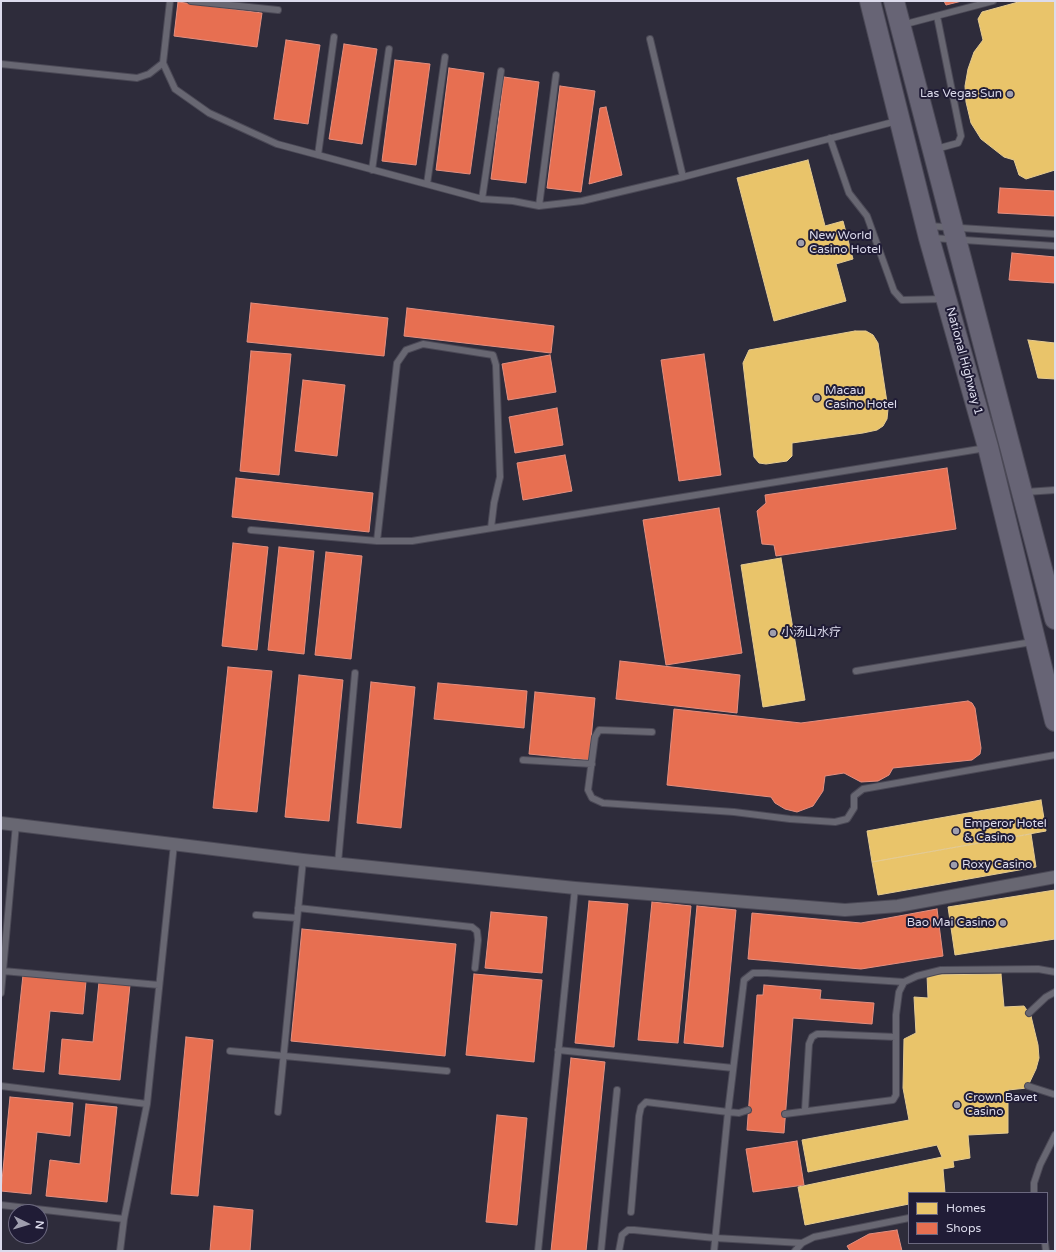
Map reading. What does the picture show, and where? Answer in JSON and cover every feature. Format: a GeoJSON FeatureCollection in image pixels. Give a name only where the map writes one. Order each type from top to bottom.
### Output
{"type":"FeatureCollection","features":[{"type":"Feature","properties":{"kind":"highway","name":"National Highway 1"},"geometry":{"type":"LineString","coordinates":[[870,1],[928,232],[947,299],[999,445],[1022,492],[1045,610],[1036,641],[1055,721]]}},
{"type":"Feature","properties":{"kind":"highway","name":"National Highway 1"},"geometry":{"type":"LineString","coordinates":[[894,1],[954,234],[999,445],[1045,610]]}},
{"type":"Feature","properties":{"kind":"street"},"geometry":{"type":"LineString","coordinates":[[1,823],[303,860],[575,888],[845,910],[898,906],[1055,877]]}},
{"type":"Feature","properties":{"kind":"lane"},"geometry":{"type":"LineString","coordinates":[[170,1],[163,63],[175,89],[209,113],[277,144],[482,199],[513,201],[539,206],[582,201],[683,177],[900,120]]}},
{"type":"Feature","properties":{"kind":"lane"},"geometry":{"type":"LineString","coordinates":[[192,1],[278,10]]}},
{"type":"Feature","properties":{"kind":"lane"},"geometry":{"type":"LineString","coordinates":[[901,26],[993,1]]}},
{"type":"Feature","properties":{"kind":"lane"},"geometry":{"type":"LineString","coordinates":[[932,150],[958,142],[961,136],[937,16]]}},
{"type":"Feature","properties":{"kind":"lane"},"geometry":{"type":"LineString","coordinates":[[318,155],[334,36]]}},
{"type":"Feature","properties":{"kind":"lane"},"geometry":{"type":"LineString","coordinates":[[650,39],[683,177]]}},
{"type":"Feature","properties":{"kind":"lane"},"geometry":{"type":"LineString","coordinates":[[372,170],[389,49]]}},
{"type":"Feature","properties":{"kind":"lane"},"geometry":{"type":"LineString","coordinates":[[427,184],[445,57]]}},
{"type":"Feature","properties":{"kind":"lane"},"geometry":{"type":"LineString","coordinates":[[1,64],[137,78],[149,74],[163,63]]}},
{"type":"Feature","properties":{"kind":"lane"},"geometry":{"type":"LineString","coordinates":[[482,199],[501,71]]}},
{"type":"Feature","properties":{"kind":"lane"},"geometry":{"type":"LineString","coordinates":[[539,206],[556,75]]}},
{"type":"Feature","properties":{"kind":"lane"},"geometry":{"type":"LineString","coordinates":[[830,138],[849,193],[867,216],[894,291],[902,300],[947,299]]}},
{"type":"Feature","properties":{"kind":"lane"},"geometry":{"type":"LineString","coordinates":[[928,232],[1055,246]]}},
{"type":"Feature","properties":{"kind":"lane"},"geometry":{"type":"LineString","coordinates":[[928,232],[954,234],[1055,234]]}},
{"type":"Feature","properties":{"kind":"lane"},"geometry":{"type":"LineString","coordinates":[[377,541],[396,364],[406,350],[423,344],[493,355],[496,365],[500,477],[491,528]]}},
{"type":"Feature","properties":{"kind":"lane"},"geometry":{"type":"LineString","coordinates":[[251,530],[377,541],[412,541],[999,445]]}},
{"type":"Feature","properties":{"kind":"lane"},"geometry":{"type":"LineString","coordinates":[[1022,492],[1055,490]]}},
{"type":"Feature","properties":{"kind":"lane"},"geometry":{"type":"LineString","coordinates":[[856,671],[1036,641]]}},
{"type":"Feature","properties":{"kind":"lane"},"geometry":{"type":"LineString","coordinates":[[338,863],[355,673]]}},
{"type":"Feature","properties":{"kind":"lane"},"geometry":{"type":"LineString","coordinates":[[652,732],[599,730],[595,737],[588,790],[592,798],[603,803],[712,810],[790,819],[835,822],[847,819],[854,808],[854,796],[863,789],[1055,755]]}},
{"type":"Feature","properties":{"kind":"lane"},"geometry":{"type":"LineString","coordinates":[[523,760],[592,764]]}},
{"type":"Feature","properties":{"kind":"lane"},"geometry":{"type":"LineString","coordinates":[[1,993],[4,922],[16,824]]}},
{"type":"Feature","properties":{"kind":"lane"},"geometry":{"type":"LineString","coordinates":[[120,1251],[124,1219],[147,1104],[174,844]]}},
{"type":"Feature","properties":{"kind":"lane"},"geometry":{"type":"LineString","coordinates":[[278,1112],[303,860]]}},
{"type":"Feature","properties":{"kind":"lane"},"geometry":{"type":"LineString","coordinates":[[538,1251],[575,888]]}},
{"type":"Feature","properties":{"kind":"lane"},"geometry":{"type":"LineString","coordinates":[[298,908],[472,926],[477,931],[478,940],[475,968]]}},
{"type":"Feature","properties":{"kind":"lane"},"geometry":{"type":"LineString","coordinates":[[256,915],[297,918]]}},
{"type":"Feature","properties":{"kind":"lane"},"geometry":{"type":"LineString","coordinates":[[714,1251],[728,1112],[744,980],[753,973],[904,982],[917,976],[941,970],[1038,969],[1055,972]]}},
{"type":"Feature","properties":{"kind":"lane"},"geometry":{"type":"LineString","coordinates":[[3,971],[159,985]]}},
{"type":"Feature","properties":{"kind":"lane"},"geometry":{"type":"LineString","coordinates":[[786,1114],[805,1110],[894,1100],[896,1095],[896,1037],[899,992],[904,982]]}},
{"type":"Feature","properties":{"kind":"lane"},"geometry":{"type":"LineString","coordinates":[[1029,1013],[1046,997],[1055,992]]}},
{"type":"Feature","properties":{"kind":"lane"},"geometry":{"type":"LineString","coordinates":[[805,1110],[809,1044],[812,1037],[817,1034],[824,1034],[896,1037]]}},
{"type":"Feature","properties":{"kind":"lane"},"geometry":{"type":"LineString","coordinates":[[558,1050],[733,1068]]}},
{"type":"Feature","properties":{"kind":"lane"},"geometry":{"type":"LineString","coordinates":[[230,1051],[447,1071]]}},
{"type":"Feature","properties":{"kind":"lane"},"geometry":{"type":"LineString","coordinates":[[1,1086],[147,1104]]}},
{"type":"Feature","properties":{"kind":"lane"},"geometry":{"type":"LineString","coordinates":[[1028,1086],[1053,1094]]}},
{"type":"Feature","properties":{"kind":"lane"},"geometry":{"type":"LineString","coordinates":[[601,1251],[617,1090]]}},
{"type":"Feature","properties":{"kind":"lane"},"geometry":{"type":"LineString","coordinates":[[631,1212],[639,1116],[641,1107],[646,1102],[739,1113],[748,1110]]}},
{"type":"Feature","properties":{"kind":"lane"},"geometry":{"type":"LineString","coordinates":[[1034,1192],[1034,1183],[1040,1165],[1055,1135]]}},
{"type":"Feature","properties":{"kind":"lane"},"geometry":{"type":"LineString","coordinates":[[1,1205],[124,1219]]}},
{"type":"Feature","properties":{"kind":"lane"},"geometry":{"type":"LineString","coordinates":[[795,1251],[802,1243],[814,1237],[908,1218]]}},
{"type":"Feature","properties":{"kind":"lane"},"geometry":{"type":"LineString","coordinates":[[619,1251],[620,1238],[622,1234],[628,1230],[715,1238],[802,1243]]}},
{"type":"Feature","properties":{"kind":"building: Homes","name":"Las Vegas Sun"},"geometry":{"type":"Polygon","coordinates":[[[1022,1],[1055,1],[1055,170],[1026,179],[1019,175],[1014,160],[1004,157],[981,139],[971,123],[966,102],[965,86],[968,69],[974,52],[983,40],[978,19],[982,12],[1022,1]]]}},
{"type":"Feature","properties":{"kind":"building: Homes","name":"New World Casino Hotel"},"geometry":{"type":"Polygon","coordinates":[[[808,160],[825,226],[843,221],[853,259],[836,264],[846,301],[774,321],[737,178],[808,160]]]}},
{"type":"Feature","properties":{"kind":"building: Homes","name":"Macau Casino Hotel"},"geometry":{"type":"Polygon","coordinates":[[[855,331],[866,331],[873,335],[878,343],[888,409],[887,419],[883,426],[877,430],[863,433],[792,443],[792,456],[787,461],[766,464],[759,463],[754,457],[743,363],[749,350],[855,331]]]}},
{"type":"Feature","properties":{"kind":"building: Homes"},"geometry":{"type":"Polygon","coordinates":[[[1028,340],[1055,343],[1055,379],[1038,378],[1028,340]]]}},
{"type":"Feature","properties":{"kind":"building: Homes","name":"小汤山水疗"},"geometry":{"type":"Polygon","coordinates":[[[781,558],[805,700],[763,707],[741,565],[781,558]]]}},
{"type":"Feature","properties":{"kind":"building: Homes","name":"Emperor Hotel & Casino"},"geometry":{"type":"Polygon","coordinates":[[[1041,800],[1046,831],[872,862],[867,831],[1041,800]]]}},
{"type":"Feature","properties":{"kind":"building: Homes","name":"Roxy Casino"},"geometry":{"type":"Polygon","coordinates":[[[1031,834],[1036,867],[878,895],[872,862],[1031,834]]]}},
{"type":"Feature","properties":{"kind":"building: Homes","name":"Bao Mai Casino"},"geometry":{"type":"Polygon","coordinates":[[[1055,890],[1055,939],[955,955],[948,907],[1055,890]]]}},
{"type":"Feature","properties":{"kind":"building: Homes","name":"Crown Bavet Casino"},"geometry":{"type":"Polygon","coordinates":[[[1001,974],[1004,1007],[1024,1006],[1031,1016],[1038,1045],[1039,1058],[1036,1069],[1027,1088],[1008,1090],[1008,1133],[968,1135],[970,1158],[953,1161],[954,1167],[943,1169],[945,1192],[908,1192],[908,1204],[805,1225],[798,1187],[942,1157],[937,1145],[808,1172],[802,1140],[909,1120],[903,1088],[904,1039],[916,1033],[914,997],[928,998],[927,975],[1001,974]]]}},
{"type":"Feature","properties":{"kind":"building: Shops"},"geometry":{"type":"Polygon","coordinates":[[[944,1],[962,1],[946,5],[944,1]]]}},
{"type":"Feature","properties":{"kind":"building: Shops"},"geometry":{"type":"Polygon","coordinates":[[[178,2],[262,13],[257,47],[174,36],[178,2]]]}},
{"type":"Feature","properties":{"kind":"building: Shops"},"geometry":{"type":"Polygon","coordinates":[[[286,40],[320,45],[308,124],[274,119],[286,40]]]}},
{"type":"Feature","properties":{"kind":"building: Shops"},"geometry":{"type":"Polygon","coordinates":[[[344,44],[377,49],[362,144],[329,139],[344,44]]]}},
{"type":"Feature","properties":{"kind":"building: Shops"},"geometry":{"type":"Polygon","coordinates":[[[395,60],[430,64],[416,165],[382,161],[395,60]]]}},
{"type":"Feature","properties":{"kind":"building: Shops"},"geometry":{"type":"Polygon","coordinates":[[[449,68],[484,73],[470,174],[436,170],[449,68]]]}},
{"type":"Feature","properties":{"kind":"building: Shops"},"geometry":{"type":"Polygon","coordinates":[[[504,77],[539,82],[526,183],[491,179],[504,77]]]}},
{"type":"Feature","properties":{"kind":"building: Shops"},"geometry":{"type":"Polygon","coordinates":[[[560,86],[595,91],[581,192],[547,188],[560,86]]]}},
{"type":"Feature","properties":{"kind":"building: Shops"},"geometry":{"type":"Polygon","coordinates":[[[606,107],[622,175],[589,184],[600,108],[606,107]]]}},
{"type":"Feature","properties":{"kind":"building: Shops"},"geometry":{"type":"Polygon","coordinates":[[[1000,188],[1055,191],[1055,216],[998,213],[1000,188]]]}},
{"type":"Feature","properties":{"kind":"building: Shops"},"geometry":{"type":"Polygon","coordinates":[[[1012,253],[1055,257],[1055,283],[1009,280],[1012,253]]]}},
{"type":"Feature","properties":{"kind":"building: Shops"},"geometry":{"type":"Polygon","coordinates":[[[251,303],[388,318],[384,356],[247,342],[251,303]]]}},
{"type":"Feature","properties":{"kind":"building: Shops"},"geometry":{"type":"Polygon","coordinates":[[[407,308],[554,326],[551,353],[404,336],[407,308]]]}},
{"type":"Feature","properties":{"kind":"building: Shops"},"geometry":{"type":"Polygon","coordinates":[[[251,351],[291,354],[279,475],[240,471],[251,351]]]}},
{"type":"Feature","properties":{"kind":"building: Shops"},"geometry":{"type":"Polygon","coordinates":[[[704,354],[721,475],[679,481],[661,360],[704,354]]]}},
{"type":"Feature","properties":{"kind":"building: Shops"},"geometry":{"type":"Polygon","coordinates":[[[550,355],[556,392],[508,400],[502,364],[550,355]]]}},
{"type":"Feature","properties":{"kind":"building: Shops"},"geometry":{"type":"Polygon","coordinates":[[[303,380],[345,385],[337,456],[295,451],[303,380]]]}},
{"type":"Feature","properties":{"kind":"building: Shops"},"geometry":{"type":"Polygon","coordinates":[[[557,408],[563,445],[515,453],[509,417],[557,408]]]}},
{"type":"Feature","properties":{"kind":"building: Shops"},"geometry":{"type":"Polygon","coordinates":[[[565,455],[572,491],[523,500],[517,463],[565,455]]]}},
{"type":"Feature","properties":{"kind":"building: Shops"},"geometry":{"type":"Polygon","coordinates":[[[947,468],[956,529],[776,556],[774,545],[762,544],[757,511],[766,503],[765,495],[947,468]]]}},
{"type":"Feature","properties":{"kind":"building: Shops"},"geometry":{"type":"Polygon","coordinates":[[[236,478],[373,493],[369,532],[232,517],[236,478]]]}},
{"type":"Feature","properties":{"kind":"building: Shops"},"geometry":{"type":"Polygon","coordinates":[[[719,508],[742,653],[666,665],[643,520],[719,508]]]}},
{"type":"Feature","properties":{"kind":"building: Shops"},"geometry":{"type":"Polygon","coordinates":[[[233,543],[268,547],[257,650],[222,646],[233,543]]]}},
{"type":"Feature","properties":{"kind":"building: Shops"},"geometry":{"type":"Polygon","coordinates":[[[279,547],[314,551],[304,654],[268,650],[279,547]]]}},
{"type":"Feature","properties":{"kind":"building: Shops"},"geometry":{"type":"Polygon","coordinates":[[[326,552],[362,556],[351,659],[315,655],[326,552]]]}},
{"type":"Feature","properties":{"kind":"building: Shops"},"geometry":{"type":"Polygon","coordinates":[[[620,661],[740,675],[737,713],[616,699],[620,661]]]}},
{"type":"Feature","properties":{"kind":"building: Shops"},"geometry":{"type":"Polygon","coordinates":[[[228,667],[272,671],[257,812],[213,808],[228,667]]]}},
{"type":"Feature","properties":{"kind":"building: Shops"},"geometry":{"type":"Polygon","coordinates":[[[299,675],[343,680],[329,821],[285,817],[299,675]]]}},
{"type":"Feature","properties":{"kind":"building: Shops"},"geometry":{"type":"Polygon","coordinates":[[[371,682],[415,687],[401,828],[357,823],[371,682]]]}},
{"type":"Feature","properties":{"kind":"building: Shops"},"geometry":{"type":"Polygon","coordinates":[[[438,683],[527,691],[524,728],[434,719],[438,683]]]}},
{"type":"Feature","properties":{"kind":"building: Shops"},"geometry":{"type":"Polygon","coordinates":[[[535,692],[595,698],[589,760],[529,754],[535,692]]]}},
{"type":"Feature","properties":{"kind":"building: Shops"},"geometry":{"type":"Polygon","coordinates":[[[968,701],[972,703],[975,708],[981,748],[980,754],[972,760],[893,768],[889,775],[878,781],[861,782],[844,773],[825,776],[823,791],[813,806],[797,812],[785,809],[775,803],[771,797],[667,785],[674,709],[801,723],[968,701]]]}},
{"type":"Feature","properties":{"kind":"building: Shops"},"geometry":{"type":"Polygon","coordinates":[[[589,901],[628,904],[614,1047],[575,1043],[589,901]]]}},
{"type":"Feature","properties":{"kind":"building: Shops"},"geometry":{"type":"Polygon","coordinates":[[[652,902],[691,906],[678,1043],[638,1040],[652,902]]]}},
{"type":"Feature","properties":{"kind":"building: Shops"},"geometry":{"type":"Polygon","coordinates":[[[697,906],[736,910],[723,1047],[684,1043],[697,906]]]}},
{"type":"Feature","properties":{"kind":"building: Shops"},"geometry":{"type":"Polygon","coordinates":[[[937,909],[943,956],[861,969],[748,959],[752,913],[861,923],[937,909]]]}},
{"type":"Feature","properties":{"kind":"building: Shops"},"geometry":{"type":"Polygon","coordinates":[[[491,912],[547,917],[542,973],[485,968],[491,912]]]}},
{"type":"Feature","properties":{"kind":"building: Shops"},"geometry":{"type":"Polygon","coordinates":[[[302,929],[456,944],[445,1056],[291,1041],[302,929]]]}},
{"type":"Feature","properties":{"kind":"building: Shops"},"geometry":{"type":"Polygon","coordinates":[[[474,974],[542,980],[534,1062],[466,1055],[474,974]]]}},
{"type":"Feature","properties":{"kind":"building: Shops"},"geometry":{"type":"Polygon","coordinates":[[[23,975],[86,981],[83,1014],[50,1011],[44,1072],[13,1069],[23,975]]]}},
{"type":"Feature","properties":{"kind":"building: Shops"},"geometry":{"type":"Polygon","coordinates":[[[99,982],[130,985],[120,1080],[59,1074],[62,1039],[93,1042],[99,982]]]}},
{"type":"Feature","properties":{"kind":"building: Shops"},"geometry":{"type":"Polygon","coordinates":[[[764,985],[821,990],[820,999],[874,1003],[872,1024],[793,1018],[784,1133],[747,1130],[757,995],[763,995],[764,985]]]}},
{"type":"Feature","properties":{"kind":"building: Shops"},"geometry":{"type":"Polygon","coordinates":[[[186,1037],[213,1040],[198,1196],[171,1194],[186,1037]]]}},
{"type":"Feature","properties":{"kind":"building: Shops"},"geometry":{"type":"Polygon","coordinates":[[[571,1058],[605,1062],[586,1251],[551,1251],[571,1058]]]}},
{"type":"Feature","properties":{"kind":"building: Shops"},"geometry":{"type":"Polygon","coordinates":[[[10,1097],[73,1103],[70,1136],[37,1132],[31,1194],[1,1191],[10,1097]]]}},
{"type":"Feature","properties":{"kind":"building: Shops"},"geometry":{"type":"Polygon","coordinates":[[[86,1104],[117,1107],[107,1202],[46,1196],[50,1160],[80,1164],[86,1104]]]}},
{"type":"Feature","properties":{"kind":"building: Shops"},"geometry":{"type":"Polygon","coordinates":[[[497,1115],[527,1118],[517,1225],[486,1222],[497,1115]]]}},
{"type":"Feature","properties":{"kind":"building: Shops"},"geometry":{"type":"Polygon","coordinates":[[[797,1141],[804,1185],[753,1192],[746,1149],[797,1141]]]}},
{"type":"Feature","properties":{"kind":"building: Shops"},"geometry":{"type":"Polygon","coordinates":[[[214,1206],[253,1210],[250,1251],[210,1251],[214,1206]]]}},
{"type":"Feature","properties":{"kind":"building: Shops"},"geometry":{"type":"Polygon","coordinates":[[[897,1230],[902,1251],[850,1251],[847,1246],[869,1234],[897,1230]]]}},
{"type":"Feature","properties":{"kind":"place","name":"Las Vegas Sun"},"geometry":{"type":"Point","coordinates":[1010,94]}},
{"type":"Feature","properties":{"kind":"place","name":"New World Casino Hotel"},"geometry":{"type":"Point","coordinates":[801,243]}},
{"type":"Feature","properties":{"kind":"place","name":"Macau Casino Hotel"},"geometry":{"type":"Point","coordinates":[817,398]}},
{"type":"Feature","properties":{"kind":"place","name":"小汤山水疗"},"geometry":{"type":"Point","coordinates":[773,633]}},
{"type":"Feature","properties":{"kind":"place","name":"Emperor Hotel & Casino"},"geometry":{"type":"Point","coordinates":[956,831]}},
{"type":"Feature","properties":{"kind":"place","name":"Roxy Casino"},"geometry":{"type":"Point","coordinates":[954,865]}},
{"type":"Feature","properties":{"kind":"place","name":"Bao Mai Casino"},"geometry":{"type":"Point","coordinates":[1003,923]}},
{"type":"Feature","properties":{"kind":"place","name":"Crown Bavet Casino"},"geometry":{"type":"Point","coordinates":[957,1105]}}]}
